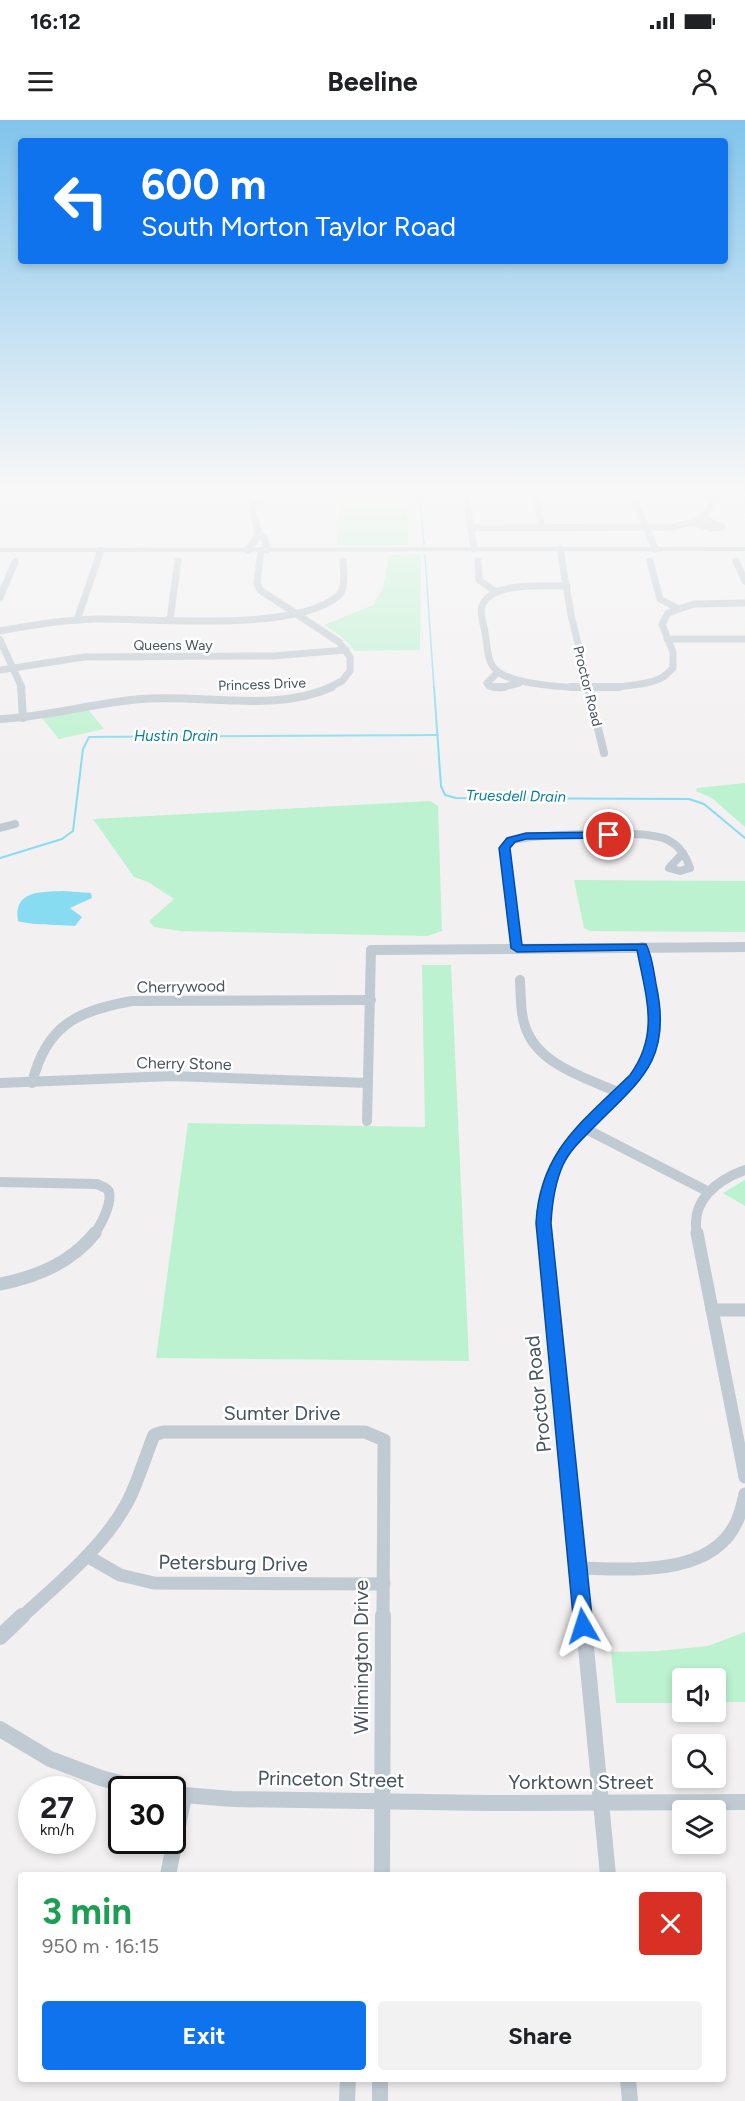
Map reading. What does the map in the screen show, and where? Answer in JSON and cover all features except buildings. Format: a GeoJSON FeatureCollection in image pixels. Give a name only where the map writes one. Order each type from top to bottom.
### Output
{"type":"FeatureCollection","features":[{"type":"Feature","properties":{"kind":"street"},"geometry":{"type":"LineString","coordinates":[[77,620],[88,588]]}},
{"type":"Feature","properties":{"kind":"street"},"geometry":{"type":"LineString","coordinates":[[170,619],[174,588]]}},
{"type":"Feature","properties":{"kind":"street"},"geometry":{"type":"LineString","coordinates":[[260,588],[339,642],[346,650]]}},
{"type":"Feature","properties":{"kind":"street"},"geometry":{"type":"LineString","coordinates":[[0,631],[77,620],[258,619],[324,604],[338,596],[343,588]]}},
{"type":"Feature","properties":{"kind":"street"},"geometry":{"type":"LineString","coordinates":[[491,588],[496,592]]}},
{"type":"Feature","properties":{"kind":"street"},"geometry":{"type":"LineString","coordinates":[[514,588],[496,592],[486,599],[482,607],[489,659],[498,672],[522,682],[547,686],[636,685],[664,677],[674,663],[662,620],[677,608],[701,603],[745,603]]}},
{"type":"Feature","properties":{"kind":"street","name":"Proctor Road"},"geometry":{"type":"LineString","coordinates":[[567,588],[571,615],[604,753]]}},
{"type":"Feature","properties":{"kind":"street"},"geometry":{"type":"LineString","coordinates":[[657,588],[660,599],[677,608]]}},
{"type":"Feature","properties":{"kind":"street"},"geometry":{"type":"LineString","coordinates":[[667,639],[745,639]]}},
{"type":"Feature","properties":{"kind":"street"},"geometry":{"type":"LineString","coordinates":[[0,640],[23,691],[23,718]]}},
{"type":"Feature","properties":{"kind":"street","name":"Queens Way"},"geometry":{"type":"LineString","coordinates":[[0,669],[84,657],[272,656],[346,650]]}},
{"type":"Feature","properties":{"kind":"street","name":"Princess Drive"},"geometry":{"type":"LineString","coordinates":[[0,719],[23,718],[140,699],[283,697],[311,694],[334,686],[347,676],[351,664],[346,650]]}},
{"type":"Feature","properties":{"kind":"street"},"geometry":{"type":"LineString","coordinates":[[498,672],[487,683],[489,686],[500,688],[522,682]]}},
{"type":"Feature","properties":{"kind":"street"},"geometry":{"type":"LineString","coordinates":[[0,828],[15,824]]}},
{"type":"Feature","properties":{"kind":"street"},"geometry":{"type":"LineString","coordinates":[[517,948],[504,857],[505,848],[511,840],[544,835],[652,835],[668,838],[683,853]]}},
{"type":"Feature","properties":{"kind":"street"},"geometry":{"type":"LineString","coordinates":[[368,1122],[371,950],[642,946],[745,947]]}},
{"type":"Feature","properties":{"kind":"street","name":"Proctor Road"},"geometry":{"type":"LineString","coordinates":[[608,1872],[544,1212],[547,1189],[556,1165],[572,1140],[620,1093],[644,1065],[655,1033],[655,1012],[642,946]]}},
{"type":"Feature","properties":{"kind":"street"},"geometry":{"type":"LineString","coordinates":[[520,980],[525,1027],[537,1047],[556,1061],[620,1093]]}},
{"type":"Feature","properties":{"kind":"street","name":"Cherrywood"},"geometry":{"type":"LineString","coordinates":[[32,1083],[43,1048],[54,1035],[79,1017],[105,1006],[145,1000],[371,1000]]}},
{"type":"Feature","properties":{"kind":"street","name":"Cherry Stone"},"geometry":{"type":"LineString","coordinates":[[0,1083],[151,1076],[368,1083]]}},
{"type":"Feature","properties":{"kind":"street"},"geometry":{"type":"LineString","coordinates":[[584,1128],[708,1191]]}},
{"type":"Feature","properties":{"kind":"street"},"geometry":{"type":"LineString","coordinates":[[745,1170],[724,1178],[708,1191],[698,1205],[696,1230],[745,1477]]}},
{"type":"Feature","properties":{"kind":"street"},"geometry":{"type":"LineString","coordinates":[[0,1182],[96,1184],[107,1189],[109,1193],[105,1215],[86,1245],[66,1260],[47,1270],[0,1284]]}},
{"type":"Feature","properties":{"kind":"street"},"geometry":{"type":"LineString","coordinates":[[712,1310],[745,1310]]}},
{"type":"Feature","properties":{"kind":"street","name":"Sumter Drive"},"geometry":{"type":"LineString","coordinates":[[87,1556],[111,1528],[127,1503],[152,1436],[159,1433],[365,1432],[384,1440]]}},
{"type":"Feature","properties":{"kind":"street","name":"Wilmington Drive"},"geometry":{"type":"LineString","coordinates":[[382,1872],[384,1440]]}},
{"type":"Feature","properties":{"kind":"street"},"geometry":{"type":"LineString","coordinates":[[578,1568],[660,1568],[684,1564],[702,1556],[730,1532],[739,1517],[745,1494]]}},
{"type":"Feature","properties":{"kind":"street"},"geometry":{"type":"LineString","coordinates":[[0,1637],[87,1556]]}},
{"type":"Feature","properties":{"kind":"street","name":"Petersburg Drive"},"geometry":{"type":"LineString","coordinates":[[87,1556],[120,1575],[154,1583],[384,1584]]}},
{"type":"Feature","properties":{"kind":"street"},"geometry":{"type":"LineString","coordinates":[[0,1729],[50,1759],[108,1780]]}},
{"type":"Feature","properties":{"kind":"street","name":"Princeton Street"},"geometry":{"type":"LineString","coordinates":[[186,1795],[488,1803]]}},
{"type":"Feature","properties":{"kind":"street","name":"Yorktown Street"},"geometry":{"type":"LineString","coordinates":[[488,1803],[745,1802]]}},
{"type":"Feature","properties":{"kind":"street"},"geometry":{"type":"LineString","coordinates":[[168,1872],[171,1854]]}},
{"type":"Feature","properties":{"kind":"street"},"geometry":{"type":"LineString","coordinates":[[347,2101],[348,2082]]}},
{"type":"Feature","properties":{"kind":"street"},"geometry":{"type":"LineString","coordinates":[[380,2082],[380,2101]]}},
{"type":"Feature","properties":{"kind":"street"},"geometry":{"type":"LineString","coordinates":[[628,2082],[630,2101]]}},
{"type":"Feature","properties":{"kind":"green space"},"geometry":{"type":"Polygon","coordinates":[[[383,588],[421,588],[420,650],[355,651],[341,636],[324,625],[373,605],[383,588]]]}},
{"type":"Feature","properties":{"kind":"green space"},"geometry":{"type":"Polygon","coordinates":[[[88,709],[104,729],[59,739],[42,718],[88,709]]]}},
{"type":"Feature","properties":{"kind":"green space"},"geometry":{"type":"Polygon","coordinates":[[[745,783],[745,827],[712,798],[696,791],[697,788],[745,783]]]}},
{"type":"Feature","properties":{"kind":"green space"},"geometry":{"type":"Polygon","coordinates":[[[430,801],[438,806],[442,931],[427,936],[180,931],[154,927],[149,921],[174,899],[148,882],[134,877],[93,819],[430,801]]]}},
{"type":"Feature","properties":{"kind":"green space"},"geometry":{"type":"Polygon","coordinates":[[[574,880],[745,881],[745,932],[590,931],[584,928],[574,880]]]}},
{"type":"Feature","properties":{"kind":"green space"},"geometry":{"type":"Polygon","coordinates":[[[422,965],[451,965],[469,1361],[156,1358],[188,1123],[425,1127],[422,965]]]}},
{"type":"Feature","properties":{"kind":"green space"},"geometry":{"type":"Polygon","coordinates":[[[745,1180],[745,1206],[723,1193],[745,1180]]]}},
{"type":"Feature","properties":{"kind":"green space"},"geometry":{"type":"Polygon","coordinates":[[[745,1632],[745,1702],[726,1702],[726,1668],[672,1668],[672,1703],[616,1703],[611,1652],[658,1651],[708,1646],[745,1632]]]}},
{"type":"Feature","properties":{"kind":"water"},"geometry":{"type":"Polygon","coordinates":[[[64,891],[91,893],[92,898],[70,908],[82,917],[75,926],[18,921],[20,903],[24,898],[38,893],[64,891]]]}},
{"type":"Feature","properties":{"kind":"waterway","name":"Truesdell Drain"},"geometry":{"type":"LineString","coordinates":[[427,588],[434,688]]}},
{"type":"Feature","properties":{"kind":"waterway","name":"Truesdell Drain"},"geometry":{"type":"LineString","coordinates":[[434,687],[437,735]]}},
{"type":"Feature","properties":{"kind":"waterway","name":"Hustin Drain"},"geometry":{"type":"LineString","coordinates":[[0,858],[62,839],[73,831],[83,749],[89,737],[437,735]]}},
{"type":"Feature","properties":{"kind":"waterway","name":"Truesdell Drain"},"geometry":{"type":"LineString","coordinates":[[437,735],[441,786],[445,795],[456,798],[689,799],[704,804],[745,838]]}},
{"type":"Feature","properties":{"kind":"route"},"geometry":{"type":"LineString","coordinates":[[583,1626],[544,1223],[545,1201],[556,1165],[572,1140],[644,1065],[654,1042],[655,1012],[642,946],[517,948],[504,857],[505,848],[511,840],[526,836],[609,835]]}}]}
